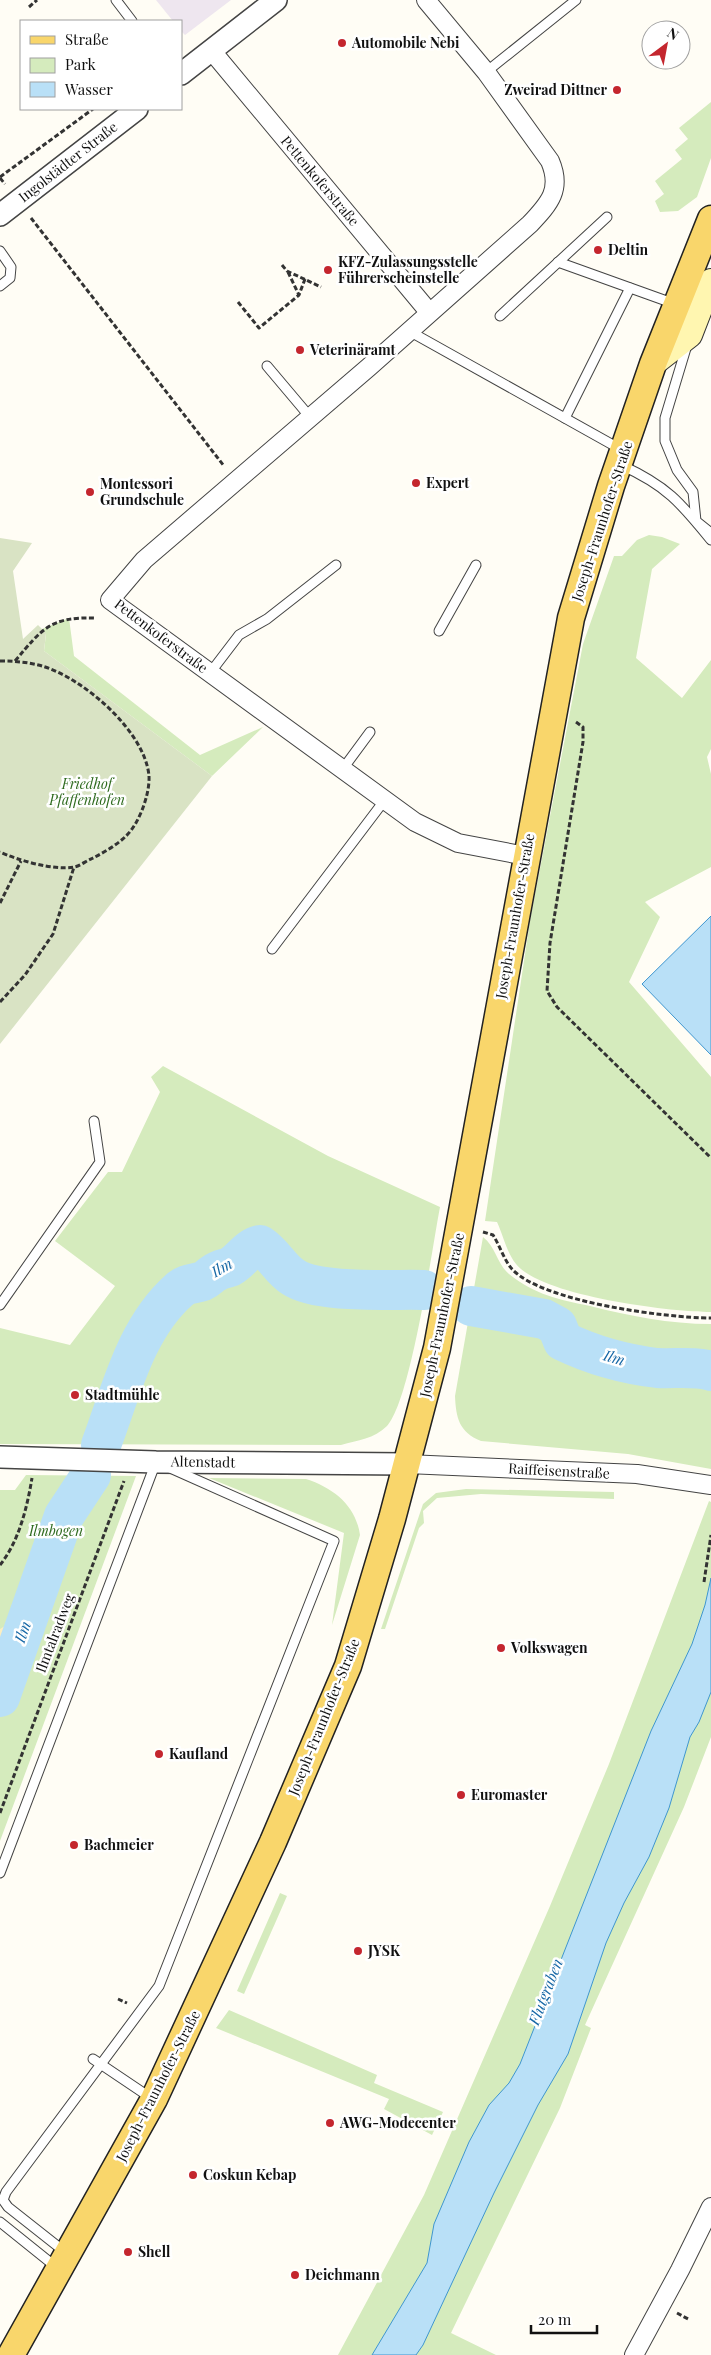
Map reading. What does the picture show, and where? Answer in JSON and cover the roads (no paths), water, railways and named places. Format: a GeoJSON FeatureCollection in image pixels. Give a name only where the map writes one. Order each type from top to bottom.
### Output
{"type":"FeatureCollection","features":[{"type":"Feature","properties":{"kind":"main road","name":"Joseph-Fraunhofer-Straße"},"geometry":{"type":"LineString","coordinates":[[11,2355],[154,2099],[269,1850],[345,1672],[379,1566],[437,1348],[456,1254],[526,856],[571,618],[621,458],[653,364],[685,302],[700,246],[711,219]]}},
{"type":"Feature","properties":{"kind":"main road"},"geometry":{"type":"LineString","coordinates":[[653,364],[690,336],[703,281]]}},
{"type":"Feature","properties":{"kind":"street"},"geometry":{"type":"LineString","coordinates":[[182,73],[276,0]]}},
{"type":"Feature","properties":{"kind":"street","name":"Pettenkoferstraße"},"geometry":{"type":"LineString","coordinates":[[426,0],[486,72],[550,160],[555,173],[556,185],[546,206],[530,224],[144,560],[110,600],[415,822],[458,843],[526,856]]}},
{"type":"Feature","properties":{"kind":"street","name":"Pettenkoferstraße"},"geometry":{"type":"LineString","coordinates":[[211,50],[429,312]]}},
{"type":"Feature","properties":{"kind":"street","name":"Ingolstädter Straße"},"geometry":{"type":"LineString","coordinates":[[0,215],[135,110]]}},
{"type":"Feature","properties":{"kind":"street","name":"Altenstadt"},"geometry":{"type":"LineString","coordinates":[[0,1456],[156,1462],[407,1464]]}},
{"type":"Feature","properties":{"kind":"street","name":"Raiffeisenstraße"},"geometry":{"type":"LineString","coordinates":[[407,1464],[637,1474],[711,1485]]}},
{"type":"Feature","properties":{"kind":"street"},"geometry":{"type":"LineString","coordinates":[[634,2355],[680,2270],[711,2207]]}},
{"type":"Feature","properties":{"kind":"lane"},"geometry":{"type":"LineString","coordinates":[[116,0],[131,20]]}},
{"type":"Feature","properties":{"kind":"lane"},"geometry":{"type":"LineString","coordinates":[[486,72],[576,0]]}},
{"type":"Feature","properties":{"kind":"lane"},"geometry":{"type":"LineString","coordinates":[[500,316],[607,217]]}},
{"type":"Feature","properties":{"kind":"lane"},"geometry":{"type":"LineString","coordinates":[[700,246],[703,281]]}},
{"type":"Feature","properties":{"kind":"lane"},"geometry":{"type":"LineString","coordinates":[[0,251],[11,267],[10,278],[0,286]]}},
{"type":"Feature","properties":{"kind":"lane"},"geometry":{"type":"LineString","coordinates":[[558,262],[630,288],[685,302],[690,336],[664,418],[663,430],[665,441],[677,470],[693,492],[696,522]]}},
{"type":"Feature","properties":{"kind":"lane"},"geometry":{"type":"LineString","coordinates":[[566,418],[630,288]]}},
{"type":"Feature","properties":{"kind":"lane"},"geometry":{"type":"LineString","coordinates":[[408,331],[566,418],[671,493],[711,540]]}},
{"type":"Feature","properties":{"kind":"lane"},"geometry":{"type":"LineString","coordinates":[[267,366],[310,417]]}},
{"type":"Feature","properties":{"kind":"lane"},"geometry":{"type":"LineString","coordinates":[[696,522],[711,532]]}},
{"type":"Feature","properties":{"kind":"lane"},"geometry":{"type":"LineString","coordinates":[[210,673],[239,635],[268,619],[336,565]]}},
{"type":"Feature","properties":{"kind":"lane"},"geometry":{"type":"LineString","coordinates":[[439,631],[476,565]]}},
{"type":"Feature","properties":{"kind":"lane"},"geometry":{"type":"LineString","coordinates":[[342,770],[370,732]]}},
{"type":"Feature","properties":{"kind":"lane"},"geometry":{"type":"LineString","coordinates":[[272,949],[384,801]]}},
{"type":"Feature","properties":{"kind":"lane"},"geometry":{"type":"LineString","coordinates":[[0,1305],[100,1162],[94,1121]]}},
{"type":"Feature","properties":{"kind":"lane"},"geometry":{"type":"LineString","coordinates":[[0,1873],[156,1462],[334,1540],[159,1986],[2,2199],[64,2262]]}},
{"type":"Feature","properties":{"kind":"lane"},"geometry":{"type":"LineString","coordinates":[[93,2059],[154,2099]]}},
{"type":"Feature","properties":{"kind":"lane"},"geometry":{"type":"LineString","coordinates":[[0,2222],[64,2262]]}},
{"type":"Feature","properties":{"kind":"water"},"geometry":{"type":"Polygon","coordinates":[[[711,916],[711,1055],[642,984],[711,916]]]}},
{"type":"Feature","properties":{"kind":"water"},"geometry":{"type":"Polygon","coordinates":[[[711,1578],[711,1692],[699,1722],[690,1737],[669,1808],[649,1857],[624,1903],[606,1943],[568,2054],[538,2105],[494,2193],[423,2345],[416,2355],[372,2355],[427,2263],[434,2224],[469,2142],[489,2105],[509,2083],[520,2064],[651,1731],[692,1644],[705,1605],[711,1578]]]}},
{"type":"Feature","properties":{"kind":"waterway","name":"Ilm"},"geometry":{"type":"LineString","coordinates":[[101,1445],[140,1342],[164,1306],[182,1288],[203,1281],[218,1271],[230,1267],[255,1247],[260,1245],[288,1274],[304,1282],[320,1286],[356,1290],[424,1290]]}},
{"type":"Feature","properties":{"kind":"waterway","name":"Ilm"},"geometry":{"type":"LineString","coordinates":[[471,1306],[544,1319],[557,1326],[563,1341],[585,1351],[608,1358],[657,1368],[692,1368],[711,1371]]}},
{"type":"Feature","properties":{"kind":"waterway","name":"Ilm"},"geometry":{"type":"LineString","coordinates":[[0,1697],[64,1516],[91,1475]]}},
{"type":"Feature","properties":{"kind":"place","name":"Automobile Nebi"},"geometry":{"type":"Point","coordinates":[342,43]}},
{"type":"Feature","properties":{"kind":"place","name":"Zweirad Dittner"},"geometry":{"type":"Point","coordinates":[617,90]}},
{"type":"Feature","properties":{"kind":"place","name":"Deltin"},"geometry":{"type":"Point","coordinates":[598,250]}},
{"type":"Feature","properties":{"kind":"place","name":"KFZ-Zulassungsstelle Führerscheinstelle"},"geometry":{"type":"Point","coordinates":[328,270]}},
{"type":"Feature","properties":{"kind":"place","name":"Veterinäramt"},"geometry":{"type":"Point","coordinates":[300,350]}},
{"type":"Feature","properties":{"kind":"place","name":"Expert"},"geometry":{"type":"Point","coordinates":[416,483]}},
{"type":"Feature","properties":{"kind":"place","name":"Montessori Grundschule"},"geometry":{"type":"Point","coordinates":[90,492]}},
{"type":"Feature","properties":{"kind":"place","name":"Stadtmühle"},"geometry":{"type":"Point","coordinates":[75,1395]}},
{"type":"Feature","properties":{"kind":"place","name":"Volkswagen"},"geometry":{"type":"Point","coordinates":[501,1648]}},
{"type":"Feature","properties":{"kind":"place","name":"Kaufland"},"geometry":{"type":"Point","coordinates":[159,1754]}},
{"type":"Feature","properties":{"kind":"place","name":"Euromaster"},"geometry":{"type":"Point","coordinates":[461,1795]}},
{"type":"Feature","properties":{"kind":"place","name":"Bachmeier"},"geometry":{"type":"Point","coordinates":[74,1845]}},
{"type":"Feature","properties":{"kind":"place","name":"JYSK"},"geometry":{"type":"Point","coordinates":[358,1951]}},
{"type":"Feature","properties":{"kind":"place","name":"AWG-Modecenter"},"geometry":{"type":"Point","coordinates":[330,2123]}},
{"type":"Feature","properties":{"kind":"place","name":"Coskun Kebap"},"geometry":{"type":"Point","coordinates":[193,2175]}},
{"type":"Feature","properties":{"kind":"place","name":"Shell"},"geometry":{"type":"Point","coordinates":[128,2252]}},
{"type":"Feature","properties":{"kind":"place","name":"Deichmann"},"geometry":{"type":"Point","coordinates":[295,2275]}},
{"type":"Feature","properties":{"kind":"park label","name":"Friedhof Pfaffenhofen"},"geometry":{"type":"Point","coordinates":[87,792]}},
{"type":"Feature","properties":{"kind":"park label","name":"Ilmbogen"},"geometry":{"type":"Point","coordinates":[56,1531]}},
{"type":"Feature","properties":{"kind":"water label","name":"Flutgraben"},"geometry":{"type":"Point","coordinates":[546,1992]}}]}
